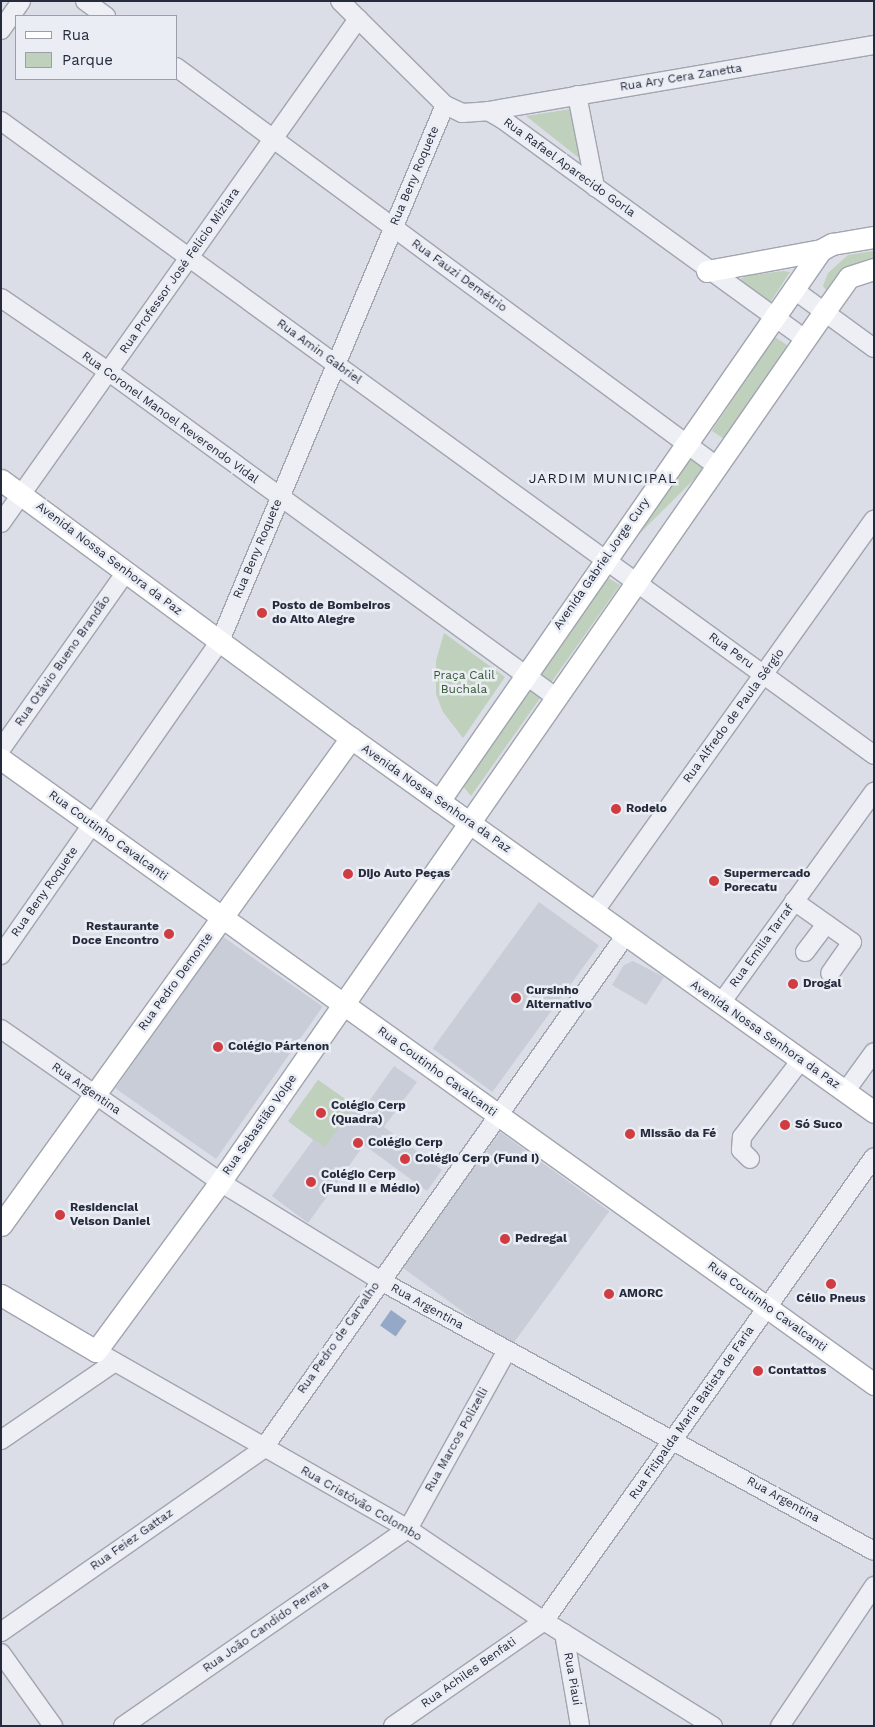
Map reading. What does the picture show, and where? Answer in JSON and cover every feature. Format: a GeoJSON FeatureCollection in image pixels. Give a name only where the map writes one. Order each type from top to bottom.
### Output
{"type":"FeatureCollection","features":[{"type":"Feature","properties":{"kind":"main road"},"geometry":{"type":"LineString","coordinates":[[707,270],[821,250],[832,244],[874,237]]}},
{"type":"Feature","properties":{"kind":"main road","name":"Avenida Gabriel Jorge Cury"},"geometry":{"type":"LineString","coordinates":[[439,801],[792,289],[821,250]]}},
{"type":"Feature","properties":{"kind":"main road"},"geometry":{"type":"LineString","coordinates":[[470,823],[849,277],[874,269]]}},
{"type":"Feature","properties":{"kind":"main road","name":"Avenida Nossa Senhora da Paz"},"geometry":{"type":"LineString","coordinates":[[1,480],[351,738],[625,936],[874,1112]]}},
{"type":"Feature","properties":{"kind":"main road","name":"Rua Pedro Demonte"},"geometry":{"type":"LineString","coordinates":[[1,1225],[351,738]]}},
{"type":"Feature","properties":{"kind":"main road","name":"Rua Coutinho Cavalcanti"},"geometry":{"type":"LineString","coordinates":[[1,759],[874,1384]]}},
{"type":"Feature","properties":{"kind":"main road","name":"Rua Sebastião Volpe"},"geometry":{"type":"LineString","coordinates":[[96,1351],[220,1182],[470,823]]}},
{"type":"Feature","properties":{"kind":"main road","name":"Rua Cristóvão Colombo"},"geometry":{"type":"LineString","coordinates":[[1,1295],[96,1351]]}},
{"type":"Feature","properties":{"kind":"street"},"geometry":{"type":"LineString","coordinates":[[1,30],[21,1]]}},
{"type":"Feature","properties":{"kind":"street"},"geometry":{"type":"LineString","coordinates":[[85,1],[105,15]]}},
{"type":"Feature","properties":{"kind":"street","name":"Rua Rafael Aparecido Gorla"},"geometry":{"type":"LineString","coordinates":[[340,1],[445,105],[462,113],[488,111],[805,339]]}},
{"type":"Feature","properties":{"kind":"street","name":"Rua Professor José Felício Miziara"},"geometry":{"type":"LineString","coordinates":[[1,523],[358,19]]}},
{"type":"Feature","properties":{"kind":"street","name":"Rua Ary Cera Zanetta"},"geometry":{"type":"LineString","coordinates":[[488,111],[874,45]]}},
{"type":"Feature","properties":{"kind":"street","name":"Rua Fauzi Demétrio"},"geometry":{"type":"LineString","coordinates":[[178,68],[718,467]]}},
{"type":"Feature","properties":{"kind":"street"},"geometry":{"type":"LineString","coordinates":[[577,95],[595,187]]}},
{"type":"Feature","properties":{"kind":"street","name":"Rua Beny Roquete"},"geometry":{"type":"LineString","coordinates":[[1,955],[7,936],[92,824],[220,641],[445,105]]}},
{"type":"Feature","properties":{"kind":"street","name":"Rua Amin Gabriel"},"geometry":{"type":"LineString","coordinates":[[1,121],[190,256],[636,584]]}},
{"type":"Feature","properties":{"kind":"street"},"geometry":{"type":"LineString","coordinates":[[792,289],[874,348]]}},
{"type":"Feature","properties":{"kind":"street","name":"Rua Coronel Manoel Reverendo Vidal"},"geometry":{"type":"LineString","coordinates":[[1,298],[109,372],[557,698]]}},
{"type":"Feature","properties":{"kind":"street","name":"Rua Alfredo de Paula Sérgio"},"geometry":{"type":"LineString","coordinates":[[594,912],[874,520]]}},
{"type":"Feature","properties":{"kind":"street","name":"Rua Otávio Bueno Brandão"},"geometry":{"type":"LineString","coordinates":[[1,749],[125,572]]}},
{"type":"Feature","properties":{"kind":"street","name":"Rua Peru"},"geometry":{"type":"LineString","coordinates":[[636,584],[874,755]]}},
{"type":"Feature","properties":{"kind":"street","name":"Rua Emilia Tarraf"},"geometry":{"type":"LineString","coordinates":[[721,1003],[874,792]]}},
{"type":"Feature","properties":{"kind":"street"},"geometry":{"type":"LineString","coordinates":[[794,901],[852,942],[830,972]]}},
{"type":"Feature","properties":{"kind":"street"},"geometry":{"type":"LineString","coordinates":[[805,952],[826,924]]}},
{"type":"Feature","properties":{"kind":"street","name":"Rua Pedro de Carvalho"},"geometry":{"type":"LineString","coordinates":[[262,1449],[379,1280],[625,936]]}},
{"type":"Feature","properties":{"kind":"street","name":"Rua Argentina"},"geometry":{"type":"LineString","coordinates":[[1,1029],[94,1096],[220,1182],[379,1280],[506,1352],[673,1439],[874,1551]]}},
{"type":"Feature","properties":{"kind":"street"},"geometry":{"type":"LineString","coordinates":[[845,1092],[874,1052]]}},
{"type":"Feature","properties":{"kind":"street"},"geometry":{"type":"LineString","coordinates":[[750,1159],[741,1150],[742,1137],[801,1060]]}},
{"type":"Feature","properties":{"kind":"street","name":"Rua Fitipalda Maria Batista de Faria"},"geometry":{"type":"LineString","coordinates":[[544,1621],[874,1157]]}},
{"type":"Feature","properties":{"kind":"street","name":"Rua Cristóvão Colombo"},"geometry":{"type":"LineString","coordinates":[[96,1351],[262,1449],[408,1529],[544,1621],[713,1726]]}},
{"type":"Feature","properties":{"kind":"street","name":"Rua Marcos Polizelli"},"geometry":{"type":"LineString","coordinates":[[408,1529],[506,1352]]}},
{"type":"Feature","properties":{"kind":"street"},"geometry":{"type":"LineString","coordinates":[[1,1440],[115,1362]]}},
{"type":"Feature","properties":{"kind":"street","name":"Rua Feiez Gattaz"},"geometry":{"type":"LineString","coordinates":[[1,1632],[262,1449]]}},
{"type":"Feature","properties":{"kind":"street","name":"Rua João Candido Pereira"},"geometry":{"type":"LineString","coordinates":[[123,1726],[408,1529]]}},
{"type":"Feature","properties":{"kind":"street"},"geometry":{"type":"LineString","coordinates":[[780,1726],[874,1586]]}},
{"type":"Feature","properties":{"kind":"street","name":"Rua Achiles Benfati"},"geometry":{"type":"LineString","coordinates":[[393,1726],[544,1621]]}},
{"type":"Feature","properties":{"kind":"street","name":"Rua Piauí"},"geometry":{"type":"LineString","coordinates":[[564,1633],[580,1726]]}},
{"type":"Feature","properties":{"kind":"street"},"geometry":{"type":"LineString","coordinates":[[1,1653],[53,1726]]}},
{"type":"Feature","properties":{"kind":"shaded area","name":"Cursinho Alternativo"},"geometry":{"type":"Polygon","coordinates":[[[539,902],[599,945],[492,1092],[433,1048],[539,902]]]}},
{"type":"Feature","properties":{"kind":"shaded area","name":"Colégio Pártenon"},"geometry":{"type":"Polygon","coordinates":[[[222,936],[323,1007],[216,1159],[115,1088],[222,936]]]}},
{"type":"Feature","properties":{"kind":"shaded area"},"geometry":{"type":"Polygon","coordinates":[[[633,961],[664,977],[646,1005],[612,985],[624,965],[633,961]]]}},
{"type":"Feature","properties":{"kind":"shaded area","name":"Colégio Cerp"},"geometry":{"type":"Polygon","coordinates":[[[394,1066],[417,1082],[384,1127],[442,1170],[427,1191],[364,1145],[308,1223],[272,1196],[313,1140],[288,1121],[318,1080],[362,1111],[394,1066]]]}},
{"type":"Feature","properties":{"kind":"shaded area","name":"Pedregal"},"geometry":{"type":"Polygon","coordinates":[[[500,1132],[609,1211],[511,1346],[402,1267],[500,1132]]]}},
{"type":"Feature","properties":{"kind":"green space"},"geometry":{"type":"Polygon","coordinates":[[[571,109],[584,162],[526,116],[571,109]]]}},
{"type":"Feature","properties":{"kind":"green space"},"geometry":{"type":"Polygon","coordinates":[[[874,251],[874,264],[827,291],[823,286],[828,273],[848,255],[874,251]]]}},
{"type":"Feature","properties":{"kind":"green space"},"geometry":{"type":"Polygon","coordinates":[[[783,271],[790,272],[771,301],[766,301],[739,280],[746,276],[783,271]]]}},
{"type":"Feature","properties":{"kind":"green space"},"geometry":{"type":"Polygon","coordinates":[[[775,337],[790,347],[727,441],[712,431],[775,337]]]}},
{"type":"Feature","properties":{"kind":"green space"},"geometry":{"type":"Polygon","coordinates":[[[690,455],[704,469],[624,549],[610,535],[690,455]]]}},
{"type":"Feature","properties":{"kind":"green space"},"geometry":{"type":"Polygon","coordinates":[[[608,578],[620,585],[471,796],[460,782],[608,578]]]}},
{"type":"Feature","properties":{"kind":"green space","name":"Praça Calil Buchala"},"geometry":{"type":"Polygon","coordinates":[[[444,633],[505,677],[463,738],[443,712],[436,694],[436,661],[444,633]]]}},
{"type":"Feature","properties":{"kind":"green space","name":"Colégio Cerp (Quadra)"},"geometry":{"type":"Polygon","coordinates":[[[318,1080],[354,1105],[325,1147],[289,1122],[318,1080]]]}},
{"type":"Feature","properties":{"kind":"water"},"geometry":{"type":"Polygon","coordinates":[[[391,1310],[407,1321],[396,1336],[380,1326],[391,1310]]]}},
{"type":"Feature","properties":{"kind":"place","name":"Posto de Bombeiros do Alto Alegre"},"geometry":{"type":"Point","coordinates":[262,613]}},
{"type":"Feature","properties":{"kind":"place","name":"Rodelo"},"geometry":{"type":"Point","coordinates":[616,809]}},
{"type":"Feature","properties":{"kind":"place","name":"Dijo Auto Peças"},"geometry":{"type":"Point","coordinates":[348,874]}},
{"type":"Feature","properties":{"kind":"place","name":"Supermercado Porecatu"},"geometry":{"type":"Point","coordinates":[714,881]}},
{"type":"Feature","properties":{"kind":"place","name":"Restaurante Doce Encontro"},"geometry":{"type":"Point","coordinates":[169,934]}},
{"type":"Feature","properties":{"kind":"place","name":"Drogal"},"geometry":{"type":"Point","coordinates":[793,984]}},
{"type":"Feature","properties":{"kind":"place","name":"Cursinho Alternativo"},"geometry":{"type":"Point","coordinates":[516,998]}},
{"type":"Feature","properties":{"kind":"place","name":"Colégio Pártenon"},"geometry":{"type":"Point","coordinates":[218,1047]}},
{"type":"Feature","properties":{"kind":"place","name":"Colégio Cerp (Quadra)"},"geometry":{"type":"Point","coordinates":[321,1113]}},
{"type":"Feature","properties":{"kind":"place","name":"Só Suco"},"geometry":{"type":"Point","coordinates":[785,1125]}},
{"type":"Feature","properties":{"kind":"place","name":"Missão da Fé"},"geometry":{"type":"Point","coordinates":[630,1134]}},
{"type":"Feature","properties":{"kind":"place","name":"Colégio Cerp"},"geometry":{"type":"Point","coordinates":[358,1143]}},
{"type":"Feature","properties":{"kind":"place","name":"Colégio Cerp (Fund I)"},"geometry":{"type":"Point","coordinates":[405,1159]}},
{"type":"Feature","properties":{"kind":"place","name":"Colégio Cerp (Fund II e Médio)"},"geometry":{"type":"Point","coordinates":[311,1182]}},
{"type":"Feature","properties":{"kind":"place","name":"Residencial Velson Daniel"},"geometry":{"type":"Point","coordinates":[60,1215]}},
{"type":"Feature","properties":{"kind":"place","name":"Pedregal"},"geometry":{"type":"Point","coordinates":[505,1239]}},
{"type":"Feature","properties":{"kind":"place","name":"Célio Pneus"},"geometry":{"type":"Point","coordinates":[831,1284]}},
{"type":"Feature","properties":{"kind":"place","name":"AMORC"},"geometry":{"type":"Point","coordinates":[609,1294]}},
{"type":"Feature","properties":{"kind":"place","name":"Contattos"},"geometry":{"type":"Point","coordinates":[758,1371]}},
{"type":"Feature","properties":{"kind":"district","name":"JARDIM MUNICIPAL"},"geometry":{"type":"Point","coordinates":[603,478]}}]}
